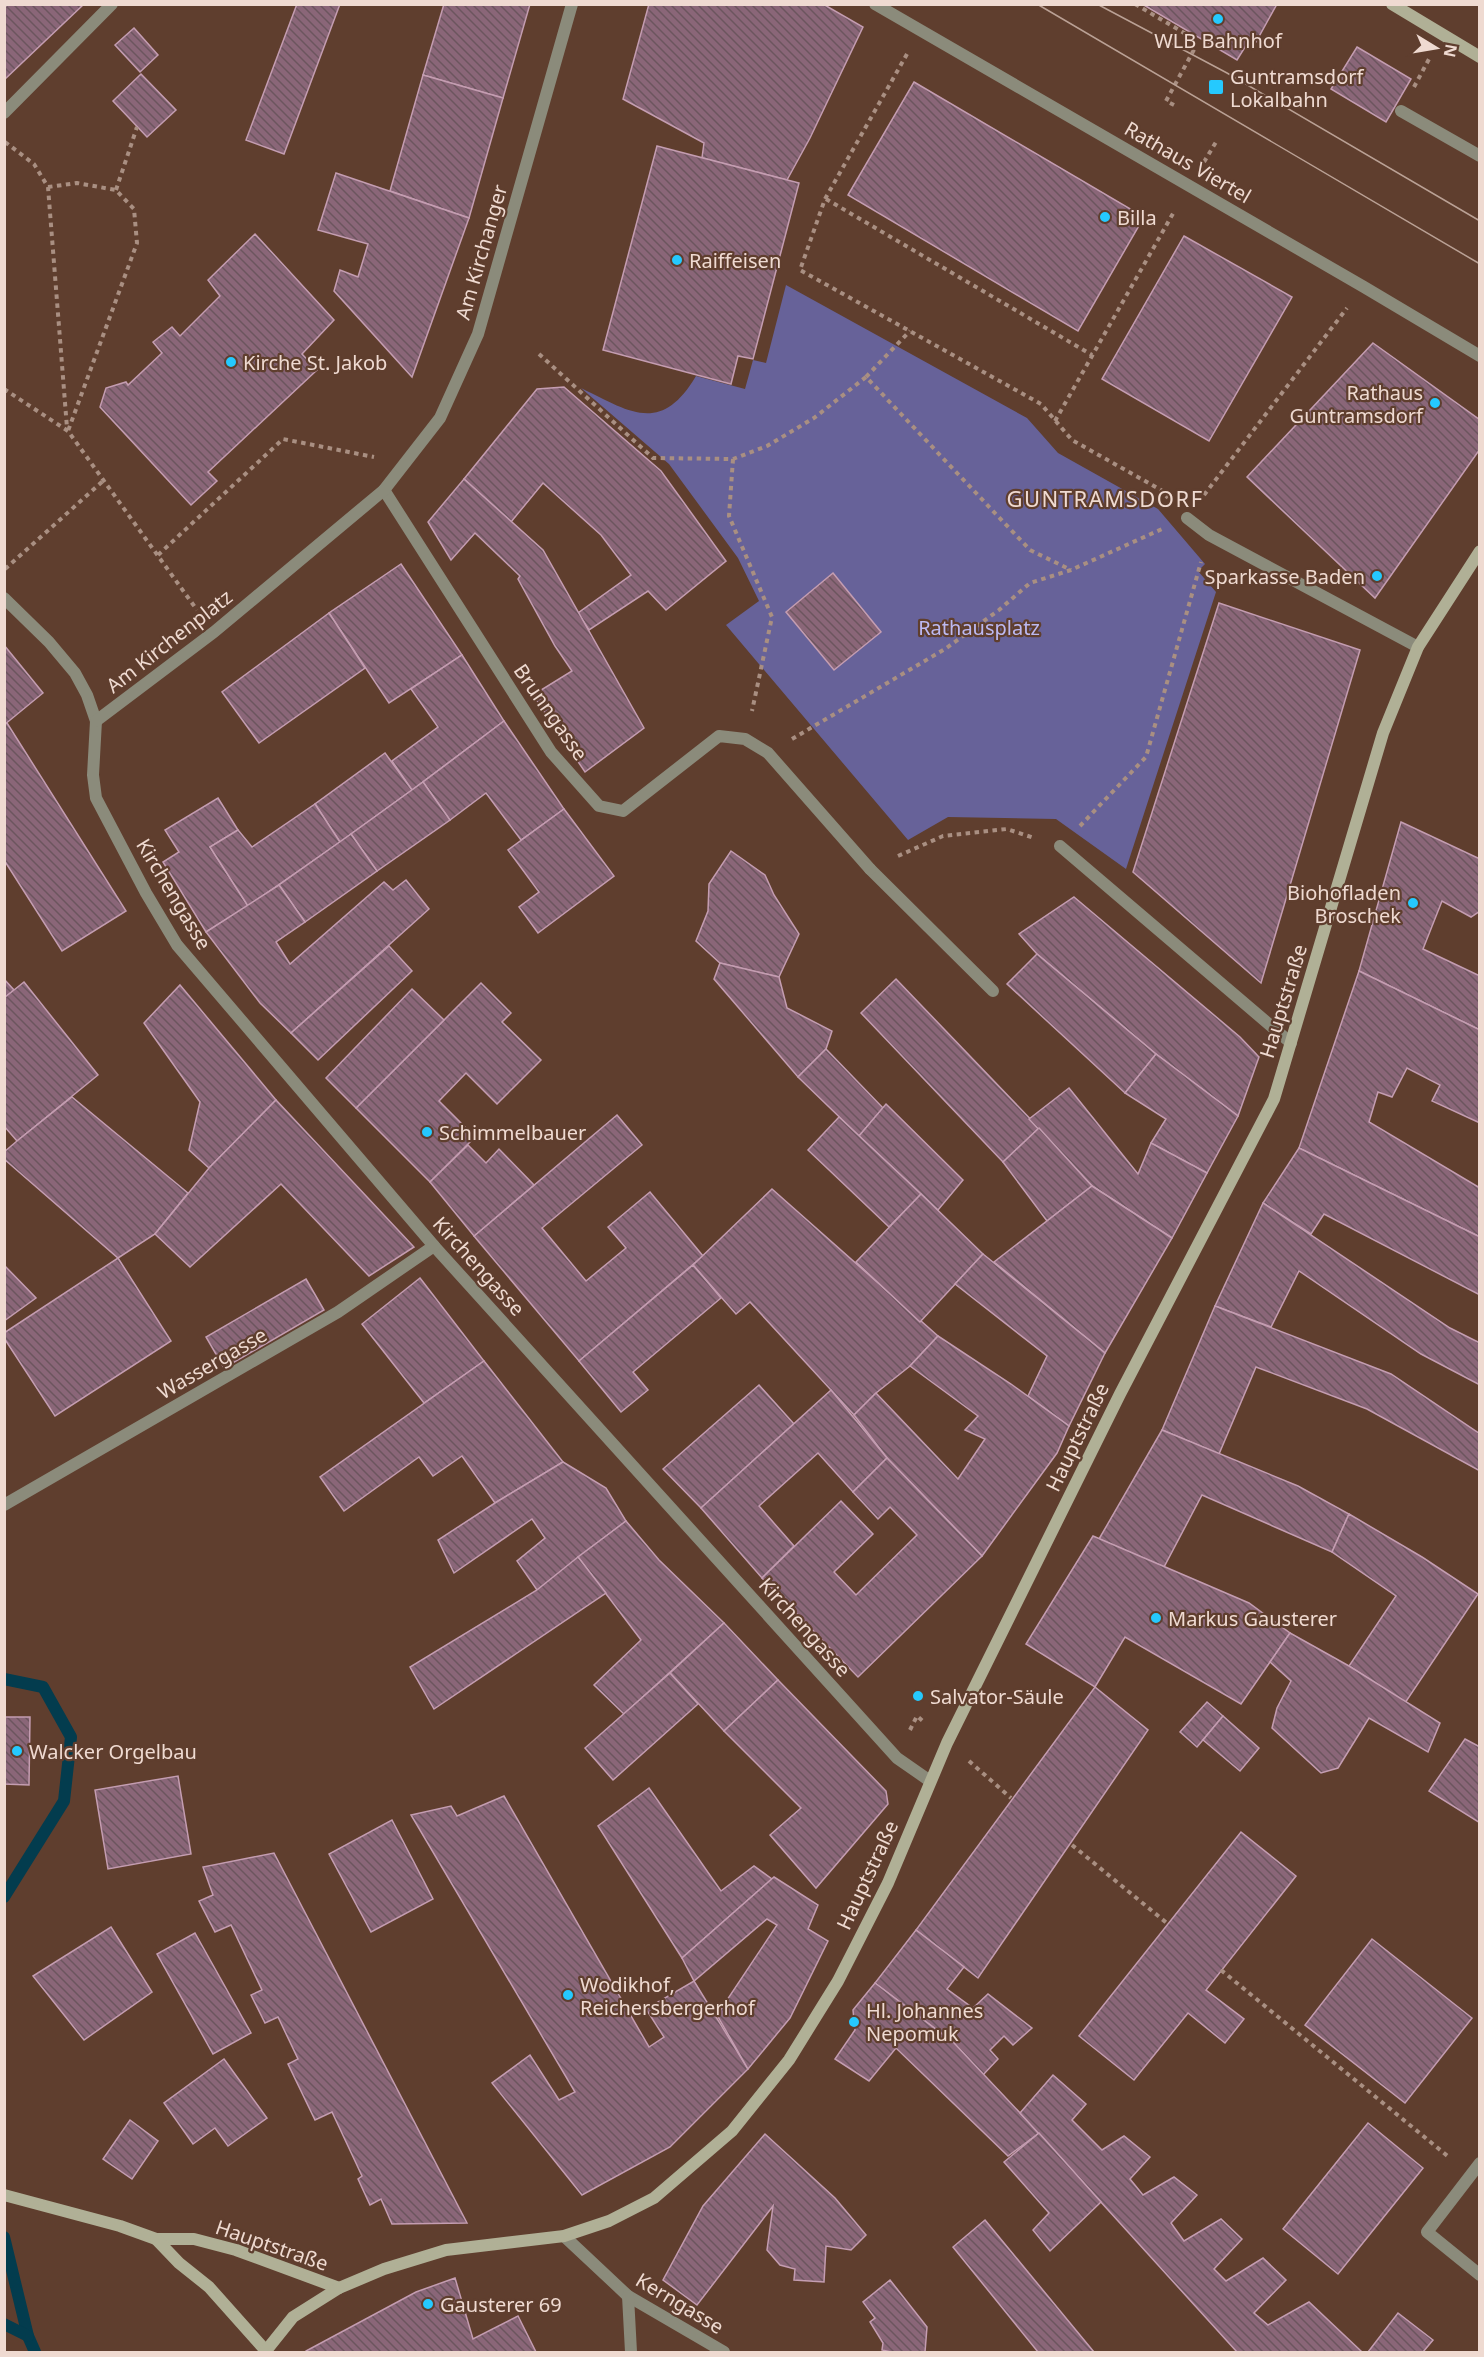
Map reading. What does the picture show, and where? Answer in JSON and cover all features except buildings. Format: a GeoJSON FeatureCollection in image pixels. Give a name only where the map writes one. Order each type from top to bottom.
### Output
{"type":"FeatureCollection","features":[{"type":"Feature","properties":{"kind":"street"},"geometry":{"type":"LineString","coordinates":[[4,113],[112,4]]}},
{"type":"Feature","properties":{"kind":"street","name":"Am Kirchanger"},"geometry":{"type":"LineString","coordinates":[[384,490],[440,418],[477,334],[572,4]]}},
{"type":"Feature","properties":{"kind":"street","name":"Rathaus Viertel"},"geometry":{"type":"LineString","coordinates":[[875,4],[1364,286],[1479,356]]}},
{"type":"Feature","properties":{"kind":"street"},"geometry":{"type":"LineString","coordinates":[[1392,4],[1479,57]]}},
{"type":"Feature","properties":{"kind":"street"},"geometry":{"type":"LineString","coordinates":[[1401,111],[1479,156]]}},
{"type":"Feature","properties":{"kind":"street","name":"Brunngasse"},"geometry":{"type":"LineString","coordinates":[[384,490],[551,752],[599,806],[623,811],[719,736],[745,739]]}},
{"type":"Feature","properties":{"kind":"street","name":"Am Kirchenplatz"},"geometry":{"type":"LineString","coordinates":[[4,598],[49,642],[75,673],[87,695],[96,721],[214,632],[384,490]]}},
{"type":"Feature","properties":{"kind":"street"},"geometry":{"type":"LineString","coordinates":[[1186,518],[1209,535],[1418,646]]}},
{"type":"Feature","properties":{"kind":"street","name":"Hauptstraße"},"geometry":{"type":"LineString","coordinates":[[156,2239],[179,2263],[209,2288],[266,2352],[293,2317],[339,2288],[384,2269],[446,2250],[564,2236],[609,2221],[654,2198],[732,2131],[789,2060],[838,1981],[888,1883],[947,1743],[1120,1394],[1274,1099],[1383,733],[1418,646],[1479,551]]}},
{"type":"Feature","properties":{"kind":"street","name":"Kirchengasse"},"geometry":{"type":"LineString","coordinates":[[96,721],[93,775],[96,798],[146,893],[177,945],[434,1246],[897,1758],[930,1781]]}},
{"type":"Feature","properties":{"kind":"street"},"geometry":{"type":"LineString","coordinates":[[745,739],[768,753],[870,869],[993,991]]}},
{"type":"Feature","properties":{"kind":"street"},"geometry":{"type":"LineString","coordinates":[[1060,846],[1291,1043]]}},
{"type":"Feature","properties":{"kind":"street","name":"Wassergasse"},"geometry":{"type":"LineString","coordinates":[[4,1505],[338,1312],[434,1246]]}},
{"type":"Feature","properties":{"kind":"street"},"geometry":{"type":"LineString","coordinates":[[1479,2163],[1427,2232],[1479,2275]]}},
{"type":"Feature","properties":{"kind":"street","name":"Hauptstraße"},"geometry":{"type":"LineString","coordinates":[[4,2195],[156,2239],[194,2239],[236,2250],[339,2288]]}},
{"type":"Feature","properties":{"kind":"street","name":"Kerngasse"},"geometry":{"type":"LineString","coordinates":[[564,2236],[628,2296],[724,2352]]}},
{"type":"Feature","properties":{"kind":"street"},"geometry":{"type":"LineString","coordinates":[[628,2296],[632,2352]]}},
{"type":"Feature","properties":{"kind":"path"},"geometry":{"type":"LineString","coordinates":[[1135,4],[1191,37]]}},
{"type":"Feature","properties":{"kind":"path"},"geometry":{"type":"LineString","coordinates":[[920,30],[825,199],[800,270],[1041,404],[1072,440],[1161,490],[1186,518]]}},
{"type":"Feature","properties":{"kind":"path"},"geometry":{"type":"LineString","coordinates":[[1174,105],[1166,100],[1196,46]]}},
{"type":"Feature","properties":{"kind":"path"},"geometry":{"type":"LineString","coordinates":[[116,190],[137,127]]}},
{"type":"Feature","properties":{"kind":"path"},"geometry":{"type":"LineString","coordinates":[[4,141],[34,164],[48,187],[68,431]]}},
{"type":"Feature","properties":{"kind":"path"},"geometry":{"type":"LineString","coordinates":[[1055,421],[1216,142]]}},
{"type":"Feature","properties":{"kind":"path"},"geometry":{"type":"LineString","coordinates":[[48,187],[76,183],[116,190],[134,209],[137,243],[68,431]]}},
{"type":"Feature","properties":{"kind":"path"},"geometry":{"type":"LineString","coordinates":[[825,199],[1092,355]]}},
{"type":"Feature","properties":{"kind":"path"},"geometry":{"type":"LineString","coordinates":[[768,753],[945,649],[999,610],[1029,583],[1071,570],[1186,518],[1364,286]]}},
{"type":"Feature","properties":{"kind":"path"},"geometry":{"type":"LineString","coordinates":[[539,354],[653,458],[733,459],[767,446],[814,418],[867,377],[910,331]]}},
{"type":"Feature","properties":{"kind":"path"},"geometry":{"type":"LineString","coordinates":[[867,377],[1030,550],[1071,570]]}},
{"type":"Feature","properties":{"kind":"path"},"geometry":{"type":"LineString","coordinates":[[4,389],[68,431],[214,632]]}},
{"type":"Feature","properties":{"kind":"path"},"geometry":{"type":"LineString","coordinates":[[158,555],[283,439],[405,463]]}},
{"type":"Feature","properties":{"kind":"path"},"geometry":{"type":"LineString","coordinates":[[733,459],[729,516],[772,617],[745,739]]}},
{"type":"Feature","properties":{"kind":"path"},"geometry":{"type":"LineString","coordinates":[[4,570],[103,480]]}},
{"type":"Feature","properties":{"kind":"path"},"geometry":{"type":"LineString","coordinates":[[870,869],[943,836],[1007,829],[1060,846],[1146,757],[1209,535]]}},
{"type":"Feature","properties":{"kind":"path"},"geometry":{"type":"LineString","coordinates":[[1072,1845],[1168,1924]]}},
{"type":"Feature","properties":{"kind":"path"},"geometry":{"type":"LineString","coordinates":[[1221,1970],[1471,2175]]}},
{"type":"Feature","properties":{"kind":"green space","name":"Rathausplatz"},"geometry":{"type":"Polygon","coordinates":[[[786,285],[1027,418],[1058,453],[1158,509],[1205,564],[1198,571],[1216,592],[1126,869],[1056,819],[948,817],[908,840],[726,625],[759,601],[738,558],[669,464],[581,388],[615,405],[644,413],[657,412],[670,406],[683,394],[696,376],[745,389],[753,360],[766,363],[786,285]]]}},
{"type":"Feature","properties":{"kind":"waterway"},"geometry":{"type":"LineString","coordinates":[[4,1679],[43,1687],[71,1737],[64,1801],[4,1897]]}},
{"type":"Feature","properties":{"kind":"waterway"},"geometry":{"type":"LineString","coordinates":[[4,2237],[28,2336],[35,2352]]}},
{"type":"Feature","properties":{"kind":"waterway"},"geometry":{"type":"LineString","coordinates":[[4,2324],[28,2336]]}},
{"type":"Feature","properties":{"kind":"tram line"},"geometry":{"type":"LineString","coordinates":[[1037,4],[1480,264]]}},
{"type":"Feature","properties":{"kind":"tram line"},"geometry":{"type":"LineString","coordinates":[[1097,4],[1227,73],[1480,221]]}},
{"type":"Feature","properties":{"kind":"place","name":"WLB Bahnhof"},"geometry":{"type":"Point","coordinates":[1218,19]}},
{"type":"Feature","properties":{"kind":"place","name":"Guntramsdorf Lokalbahn"},"geometry":{"type":"Point","coordinates":[1216,87]}},
{"type":"Feature","properties":{"kind":"place","name":"Billa"},"geometry":{"type":"Point","coordinates":[1105,217]}},
{"type":"Feature","properties":{"kind":"place","name":"Raiffeisen"},"geometry":{"type":"Point","coordinates":[677,260]}},
{"type":"Feature","properties":{"kind":"place","name":"Kirche St. Jakob"},"geometry":{"type":"Point","coordinates":[231,362]}},
{"type":"Feature","properties":{"kind":"place","name":"Rathaus Guntramsdorf"},"geometry":{"type":"Point","coordinates":[1435,403]}},
{"type":"Feature","properties":{"kind":"place","name":"Sparkasse Baden"},"geometry":{"type":"Point","coordinates":[1377,576]}},
{"type":"Feature","properties":{"kind":"place","name":"Biohofladen Broschek"},"geometry":{"type":"Point","coordinates":[1413,903]}},
{"type":"Feature","properties":{"kind":"place","name":"Schimmelbauer"},"geometry":{"type":"Point","coordinates":[427,1132]}},
{"type":"Feature","properties":{"kind":"place","name":"Markus Gausterer"},"geometry":{"type":"Point","coordinates":[1156,1618]}},
{"type":"Feature","properties":{"kind":"place","name":"Salvator-Säule"},"geometry":{"type":"Point","coordinates":[918,1696]}},
{"type":"Feature","properties":{"kind":"place","name":"Walcker Orgelbau"},"geometry":{"type":"Point","coordinates":[17,1751]}},
{"type":"Feature","properties":{"kind":"place","name":"Wodikhof, Reichersbergerhof"},"geometry":{"type":"Point","coordinates":[568,1995]}},
{"type":"Feature","properties":{"kind":"place","name":"Hl. Johannes Nepomuk"},"geometry":{"type":"Point","coordinates":[854,2022]}},
{"type":"Feature","properties":{"kind":"place","name":"Gausterer 69"},"geometry":{"type":"Point","coordinates":[428,2304]}},
{"type":"Feature","properties":{"kind":"district","name":"GUNTRAMSDORF"},"geometry":{"type":"Point","coordinates":[1105,498]}}]}
